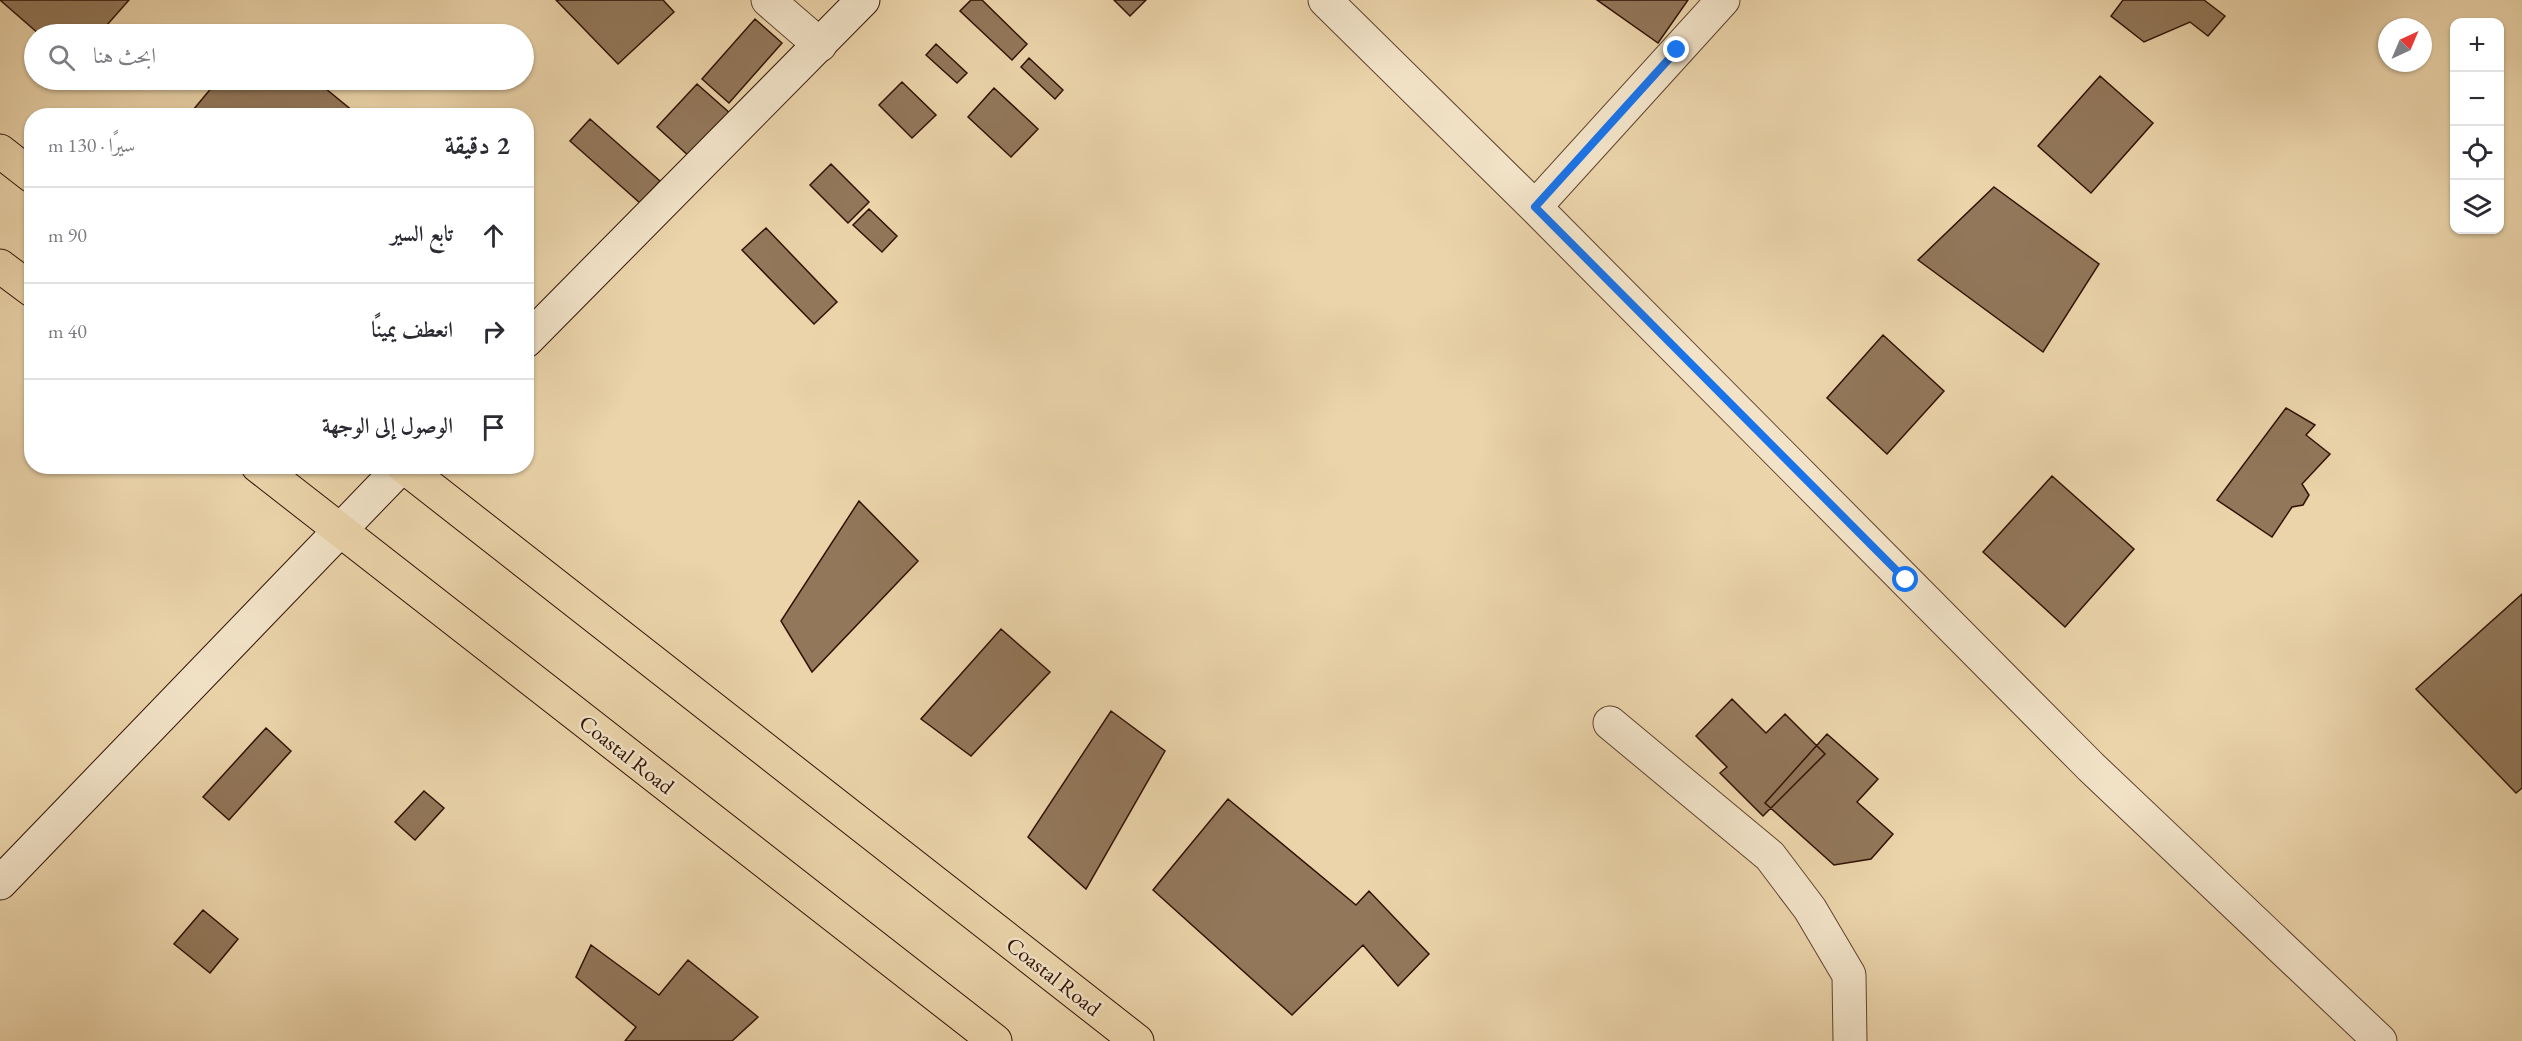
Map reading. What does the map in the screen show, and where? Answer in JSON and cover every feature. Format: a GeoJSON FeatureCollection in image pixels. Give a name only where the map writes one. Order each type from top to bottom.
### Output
{"type":"FeatureCollection","features":[{"type":"Feature","properties":{"kind":"highway"},"geometry":{"type":"LineString","coordinates":[[0,151],[24,170]]}},
{"type":"Feature","properties":{"kind":"highway"},"geometry":{"type":"LineString","coordinates":[[0,266],[24,284]]}},
{"type":"Feature","properties":{"kind":"highway","name":"Coastal Road"},"geometry":{"type":"LineString","coordinates":[[268,474],[995,1041]]}},
{"type":"Feature","properties":{"kind":"highway","name":"Coastal Road"},"geometry":{"type":"LineString","coordinates":[[413,474],[1137,1041]]}},
{"type":"Feature","properties":{"kind":"street"},"geometry":{"type":"LineString","coordinates":[[768,0],[820,45]]}},
{"type":"Feature","properties":{"kind":"street"},"geometry":{"type":"LineString","coordinates":[[534,333],[863,0]]}},
{"type":"Feature","properties":{"kind":"street"},"geometry":{"type":"LineString","coordinates":[[1325,0],[1535,207],[2091,767],[2380,1041]]}},
{"type":"Feature","properties":{"kind":"street"},"geometry":{"type":"LineString","coordinates":[[1535,207],[1723,0]]}},
{"type":"Feature","properties":{"kind":"street"},"geometry":{"type":"LineString","coordinates":[[0,883],[395,474]]}},
{"type":"Feature","properties":{"kind":"street"},"geometry":{"type":"LineString","coordinates":[[1610,723],[1770,856],[1810,909],[1849,975],[1850,1041]]}},
{"type":"Feature","properties":{"kind":"building"},"geometry":{"type":"Polygon","coordinates":[[[0,0],[129,0],[108,24],[28,24],[0,0]]]}},
{"type":"Feature","properties":{"kind":"building"},"geometry":{"type":"Polygon","coordinates":[[[556,0],[663,0],[674,12],[618,64],[556,0]]]}},
{"type":"Feature","properties":{"kind":"building"},"geometry":{"type":"Polygon","coordinates":[[[971,0],[982,0],[1027,44],[1012,60],[960,11],[971,0]]]}},
{"type":"Feature","properties":{"kind":"building"},"geometry":{"type":"Polygon","coordinates":[[[1114,0],[1146,0],[1130,16],[1114,0]]]}},
{"type":"Feature","properties":{"kind":"building"},"geometry":{"type":"Polygon","coordinates":[[[1597,0],[1688,0],[1658,43],[1597,0]]]}},
{"type":"Feature","properties":{"kind":"building"},"geometry":{"type":"Polygon","coordinates":[[[2123,0],[2204,0],[2225,16],[2208,36],[2190,22],[2144,42],[2111,16],[2123,0]]]}},
{"type":"Feature","properties":{"kind":"building"},"geometry":{"type":"Polygon","coordinates":[[[755,19],[782,43],[729,103],[702,79],[755,19]]]}},
{"type":"Feature","properties":{"kind":"building"},"geometry":{"type":"Polygon","coordinates":[[[936,44],[967,73],[957,83],[926,55],[936,44]]]}},
{"type":"Feature","properties":{"kind":"building"},"geometry":{"type":"Polygon","coordinates":[[[1029,58],[1063,90],[1055,99],[1021,67],[1029,58]]]}},
{"type":"Feature","properties":{"kind":"building"},"geometry":{"type":"Polygon","coordinates":[[[2100,76],[2153,123],[2091,193],[2038,146],[2100,76]]]}},
{"type":"Feature","properties":{"kind":"building"},"geometry":{"type":"Polygon","coordinates":[[[902,82],[936,115],[912,138],[879,105],[902,82]]]}},
{"type":"Feature","properties":{"kind":"building"},"geometry":{"type":"Polygon","coordinates":[[[697,84],[731,114],[691,158],[657,127],[697,84]]]}},
{"type":"Feature","properties":{"kind":"building"},"geometry":{"type":"Polygon","coordinates":[[[994,88],[1038,129],[1011,157],[968,117],[994,88]]]}},
{"type":"Feature","properties":{"kind":"building"},"geometry":{"type":"Polygon","coordinates":[[[210,90],[327,90],[349,108],[195,108],[210,90]]]}},
{"type":"Feature","properties":{"kind":"building"},"geometry":{"type":"Polygon","coordinates":[[[590,119],[660,181],[640,203],[570,141],[590,119]]]}},
{"type":"Feature","properties":{"kind":"building"},"geometry":{"type":"Polygon","coordinates":[[[831,164],[869,202],[848,223],[810,185],[831,164]]]}},
{"type":"Feature","properties":{"kind":"building"},"geometry":{"type":"Polygon","coordinates":[[[1994,187],[2099,264],[2043,352],[1918,260],[1994,187]]]}},
{"type":"Feature","properties":{"kind":"building"},"geometry":{"type":"Polygon","coordinates":[[[869,209],[897,236],[882,252],[853,225],[869,209]]]}},
{"type":"Feature","properties":{"kind":"building"},"geometry":{"type":"Polygon","coordinates":[[[766,228],[837,302],[814,324],[742,250],[766,228]]]}},
{"type":"Feature","properties":{"kind":"building"},"geometry":{"type":"Polygon","coordinates":[[[1883,335],[1944,391],[1887,454],[1827,398],[1883,335]]]}},
{"type":"Feature","properties":{"kind":"building"},"geometry":{"type":"Polygon","coordinates":[[[2286,408],[2315,425],[2306,435],[2330,454],[2302,484],[2309,495],[2303,505],[2292,507],[2272,537],[2217,500],[2286,408]]]}},
{"type":"Feature","properties":{"kind":"building"},"geometry":{"type":"Polygon","coordinates":[[[2052,476],[2134,549],[2065,627],[1983,552],[2052,476]]]}},
{"type":"Feature","properties":{"kind":"building"},"geometry":{"type":"Polygon","coordinates":[[[859,501],[918,561],[812,672],[781,621],[859,501]]]}},
{"type":"Feature","properties":{"kind":"building"},"geometry":{"type":"Polygon","coordinates":[[[2522,594],[2522,788],[2516,793],[2416,689],[2522,594]]]}},
{"type":"Feature","properties":{"kind":"building"},"geometry":{"type":"Polygon","coordinates":[[[1001,629],[1050,672],[971,756],[921,719],[1001,629]]]}},
{"type":"Feature","properties":{"kind":"building"},"geometry":{"type":"Polygon","coordinates":[[[1732,699],[1766,733],[1785,714],[1825,754],[1763,816],[1720,773],[1727,767],[1696,736],[1732,699]]]}},
{"type":"Feature","properties":{"kind":"building"},"geometry":{"type":"Polygon","coordinates":[[[1111,711],[1165,751],[1086,889],[1028,837],[1111,711]]]}},
{"type":"Feature","properties":{"kind":"building"},"geometry":{"type":"Polygon","coordinates":[[[266,728],[291,751],[229,820],[203,797],[266,728]]]}},
{"type":"Feature","properties":{"kind":"building"},"geometry":{"type":"Polygon","coordinates":[[[1827,734],[1878,779],[1857,802],[1893,834],[1871,859],[1834,865],[1765,803],[1827,734]]]}},
{"type":"Feature","properties":{"kind":"building"},"geometry":{"type":"Polygon","coordinates":[[[424,791],[444,808],[415,840],[395,822],[424,791]]]}},
{"type":"Feature","properties":{"kind":"building"},"geometry":{"type":"Polygon","coordinates":[[[1228,799],[1356,905],[1369,891],[1429,954],[1398,986],[1363,945],[1292,1015],[1153,890],[1228,799]]]}},
{"type":"Feature","properties":{"kind":"building"},"geometry":{"type":"Polygon","coordinates":[[[203,910],[238,939],[210,973],[174,944],[203,910]]]}},
{"type":"Feature","properties":{"kind":"building"},"geometry":{"type":"Polygon","coordinates":[[[591,945],[659,995],[688,960],[758,1017],[732,1041],[625,1041],[636,1027],[576,977],[591,945]]]}},
{"type":"Feature","properties":{"kind":"route"},"geometry":{"type":"LineString","coordinates":[[1677,50],[1535,207],[1906,580]]}}]}
